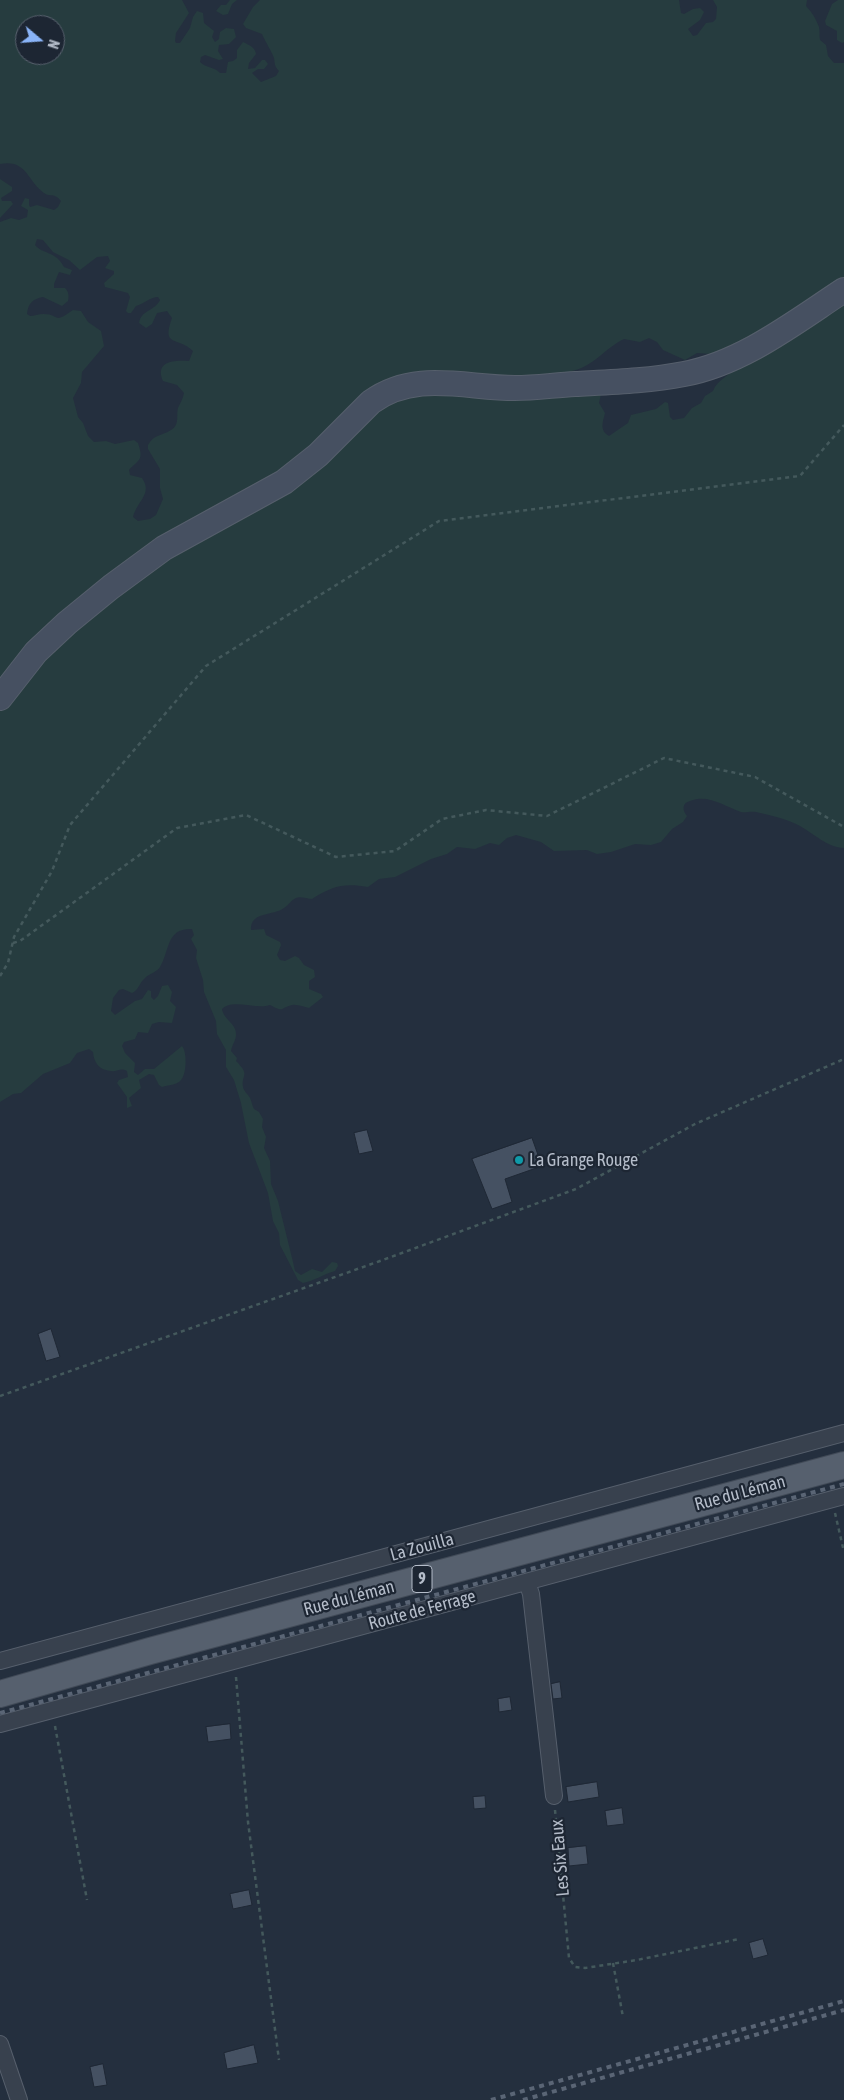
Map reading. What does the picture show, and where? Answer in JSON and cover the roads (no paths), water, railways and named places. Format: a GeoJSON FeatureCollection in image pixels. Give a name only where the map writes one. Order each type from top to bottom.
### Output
{"type":"FeatureCollection","features":[{"type":"Feature","properties":{"kind":"main road","name":"Rue du Léman"},"geometry":{"type":"LineString","coordinates":[[0,1694],[150,1651],[844,1465]]}},
{"type":"Feature","properties":{"kind":"street"},"geometry":{"type":"LineString","coordinates":[[0,698],[36,652],[111,586],[164,548],[263,495],[290,478],[318,456],[371,402],[394,388],[424,382],[514,388],[618,382],[687,374],[708,368],[754,347],[844,290]]}},
{"type":"Feature","properties":{"kind":"street","name":"La Zouilla"},"geometry":{"type":"LineString","coordinates":[[0,1661],[844,1433]]}},
{"type":"Feature","properties":{"kind":"street","name":"Route de Ferrage"},"geometry":{"type":"LineString","coordinates":[[0,1724],[838,1498]]}},
{"type":"Feature","properties":{"kind":"street","name":"Les Six Eaux"},"geometry":{"type":"LineString","coordinates":[[527,1582],[554,1796]]}},
{"type":"Feature","properties":{"kind":"street"},"geometry":{"type":"LineString","coordinates":[[0,2044],[19,2100]]}},
{"type":"Feature","properties":{"kind":"railway"},"geometry":{"type":"LineString","coordinates":[[0,1713],[844,1484]]}},
{"type":"Feature","properties":{"kind":"railway"},"geometry":{"type":"LineString","coordinates":[[491,2100],[844,2001]]}},
{"type":"Feature","properties":{"kind":"railway"},"geometry":{"type":"LineString","coordinates":[[523,2100],[844,2010]]}},
{"type":"Feature","properties":{"kind":"place","name":"La Grange Rouge"},"geometry":{"type":"Point","coordinates":[519,1160]}}]}
